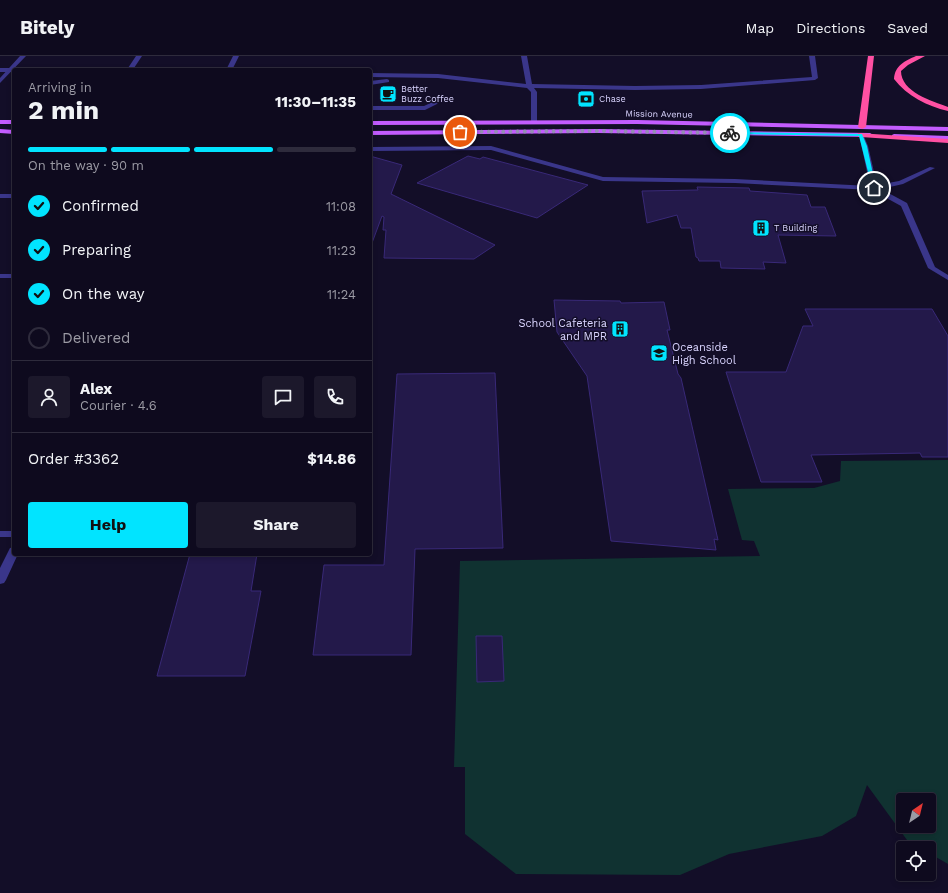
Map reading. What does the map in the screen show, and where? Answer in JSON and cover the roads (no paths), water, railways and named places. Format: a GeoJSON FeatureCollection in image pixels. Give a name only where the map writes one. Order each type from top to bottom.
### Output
{"type":"FeatureCollection","features":[{"type":"Feature","properties":{"kind":"highway"},"geometry":{"type":"LineString","coordinates":[[871,56],[861,131],[948,141]]}},
{"type":"Feature","properties":{"kind":"highway"},"geometry":{"type":"LineString","coordinates":[[922,56],[912,59],[904,64],[899,70],[897,76],[899,82],[915,96],[948,109]]}},
{"type":"Feature","properties":{"kind":"main road"},"geometry":{"type":"LineString","coordinates":[[0,122],[12,122]]}},
{"type":"Feature","properties":{"kind":"main road"},"geometry":{"type":"LineString","coordinates":[[430,132],[458,128],[527,127],[532,125],[534,122]]}},
{"type":"Feature","properties":{"kind":"main road","name":"Mission Avenue"},"geometry":{"type":"LineString","coordinates":[[372,123],[684,123],[861,131],[948,138]]}},
{"type":"Feature","properties":{"kind":"main road","name":"Mission Avenue"},"geometry":{"type":"LineString","coordinates":[[372,133],[861,131],[948,129]]}},
{"type":"Feature","properties":{"kind":"main road"},"geometry":{"type":"LineString","coordinates":[[0,132],[12,132]]}},
{"type":"Feature","properties":{"kind":"street"},"geometry":{"type":"LineString","coordinates":[[13,68],[22,56]]}},
{"type":"Feature","properties":{"kind":"street"},"geometry":{"type":"LineString","coordinates":[[131,68],[139,56]]}},
{"type":"Feature","properties":{"kind":"street"},"geometry":{"type":"LineString","coordinates":[[230,68],[236,56]]}},
{"type":"Feature","properties":{"kind":"street"},"geometry":{"type":"LineString","coordinates":[[524,56],[529,86],[534,92],[534,122]]}},
{"type":"Feature","properties":{"kind":"street"},"geometry":{"type":"LineString","coordinates":[[372,75],[438,76],[529,86],[701,87],[815,78],[812,56]]}},
{"type":"Feature","properties":{"kind":"street"},"geometry":{"type":"LineString","coordinates":[[0,70],[11,70]]}},
{"type":"Feature","properties":{"kind":"street"},"geometry":{"type":"LineString","coordinates":[[0,81],[11,70]]}},
{"type":"Feature","properties":{"kind":"street"},"geometry":{"type":"LineString","coordinates":[[372,83],[379,81],[435,81]]}},
{"type":"Feature","properties":{"kind":"street"},"geometry":{"type":"LineString","coordinates":[[372,108],[425,108],[435,103]]}},
{"type":"Feature","properties":{"kind":"street"},"geometry":{"type":"LineString","coordinates":[[861,131],[874,188],[904,205],[932,268],[948,278]]}},
{"type":"Feature","properties":{"kind":"street"},"geometry":{"type":"LineString","coordinates":[[372,149],[491,148],[604,179],[735,181],[874,188],[901,183],[932,168]]}},
{"type":"Feature","properties":{"kind":"street"},"geometry":{"type":"LineString","coordinates":[[0,196],[12,196]]}},
{"type":"Feature","properties":{"kind":"street"},"geometry":{"type":"LineString","coordinates":[[0,276],[12,276]]}},
{"type":"Feature","properties":{"kind":"street"},"geometry":{"type":"LineString","coordinates":[[0,534],[12,534]]}},
{"type":"Feature","properties":{"kind":"street"},"geometry":{"type":"LineString","coordinates":[[0,580],[12,554]]}},
{"type":"Feature","properties":{"kind":"place","name":"Better Buzz Coffee"},"geometry":{"type":"Point","coordinates":[388,94]}},
{"type":"Feature","properties":{"kind":"place","name":"Chase"},"geometry":{"type":"Point","coordinates":[586,99]}},
{"type":"Feature","properties":{"kind":"place","name":"T Building"},"geometry":{"type":"Point","coordinates":[761,228]}},
{"type":"Feature","properties":{"kind":"place","name":"School Cafeteria and MPR"},"geometry":{"type":"Point","coordinates":[620,329]}},
{"type":"Feature","properties":{"kind":"place","name":"Oceanside High School"},"geometry":{"type":"Point","coordinates":[659,353]}}]}
